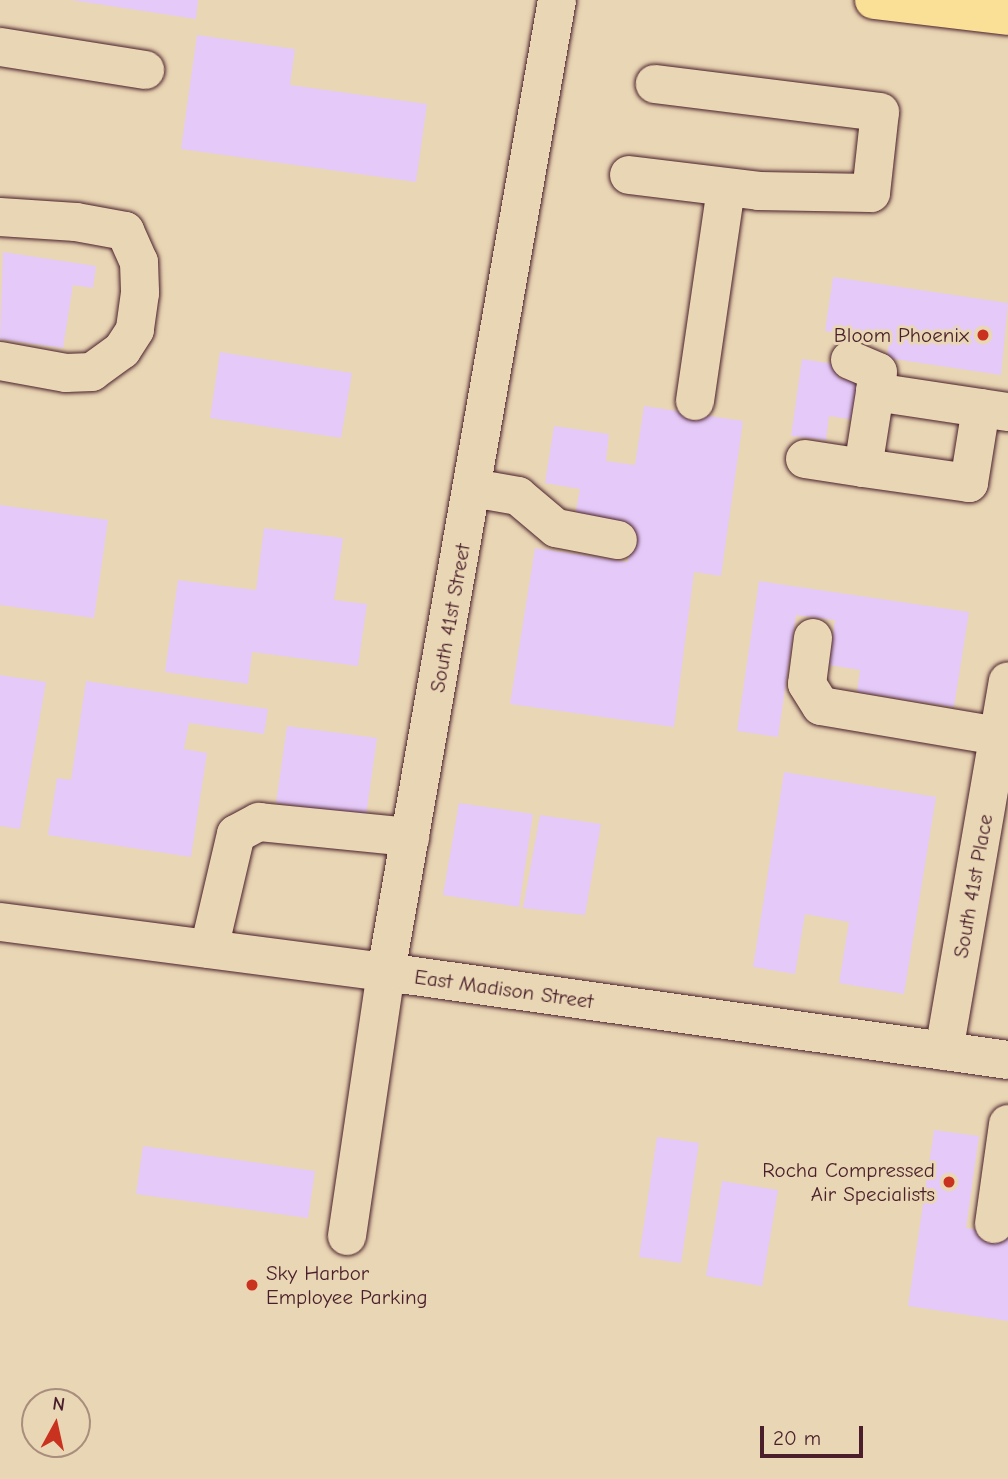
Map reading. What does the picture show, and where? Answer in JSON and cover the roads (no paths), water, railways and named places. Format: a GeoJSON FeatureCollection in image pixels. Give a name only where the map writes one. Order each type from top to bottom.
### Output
{"type":"FeatureCollection","features":[{"type":"Feature","properties":{"kind":"main road"},"geometry":{"type":"LineString","coordinates":[[874,0],[1008,16]]}},
{"type":"Feature","properties":{"kind":"street","name":"South 41st Street"},"geometry":{"type":"LineString","coordinates":[[347,1236],[386,972],[557,0]]}},
{"type":"Feature","properties":{"kind":"street"},"geometry":{"type":"LineString","coordinates":[[0,47],[145,70]]}},
{"type":"Feature","properties":{"kind":"street"},"geometry":{"type":"LineString","coordinates":[[629,174],[726,188],[871,193],[880,113],[655,84]]}},
{"type":"Feature","properties":{"kind":"street"},"geometry":{"type":"LineString","coordinates":[[695,401],[726,188]]}},
{"type":"Feature","properties":{"kind":"street"},"geometry":{"type":"LineString","coordinates":[[0,217],[76,222],[125,231],[139,262],[140,293],[135,330],[122,350],[92,372],[66,373],[0,361]]}},
{"type":"Feature","properties":{"kind":"street"},"geometry":{"type":"LineString","coordinates":[[850,360],[878,372],[863,468]]}},
{"type":"Feature","properties":{"kind":"street"},"geometry":{"type":"LineString","coordinates":[[805,459],[969,483],[995,410],[875,392]]}},
{"type":"Feature","properties":{"kind":"street"},"geometry":{"type":"LineString","coordinates":[[473,488],[518,496],[556,528],[618,540]]}},
{"type":"Feature","properties":{"kind":"street"},"geometry":{"type":"LineString","coordinates":[[813,638],[807,684],[821,706],[999,736]]}},
{"type":"Feature","properties":{"kind":"street","name":"South 41st Place"},"geometry":{"type":"LineString","coordinates":[[944,1051],[997,817],[999,736],[1008,681]]}},
{"type":"Feature","properties":{"kind":"street"},"geometry":{"type":"LineString","coordinates":[[209,949],[236,834],[259,822],[410,837]]}},
{"type":"Feature","properties":{"kind":"street","name":"East Madison Street"},"geometry":{"type":"LineString","coordinates":[[0,922],[386,972],[1008,1060]]}},
{"type":"Feature","properties":{"kind":"street"},"geometry":{"type":"LineString","coordinates":[[993,1224],[1008,1124]]}},
{"type":"Feature","properties":{"kind":"place","name":"Bloom Phoenix"},"geometry":{"type":"Point","coordinates":[983,335]}},
{"type":"Feature","properties":{"kind":"place","name":"Rocha Compressed Air Specialists"},"geometry":{"type":"Point","coordinates":[949,1182]}},
{"type":"Feature","properties":{"kind":"place","name":"Sky Harbor Employee Parking"},"geometry":{"type":"Point","coordinates":[252,1285]}}]}
